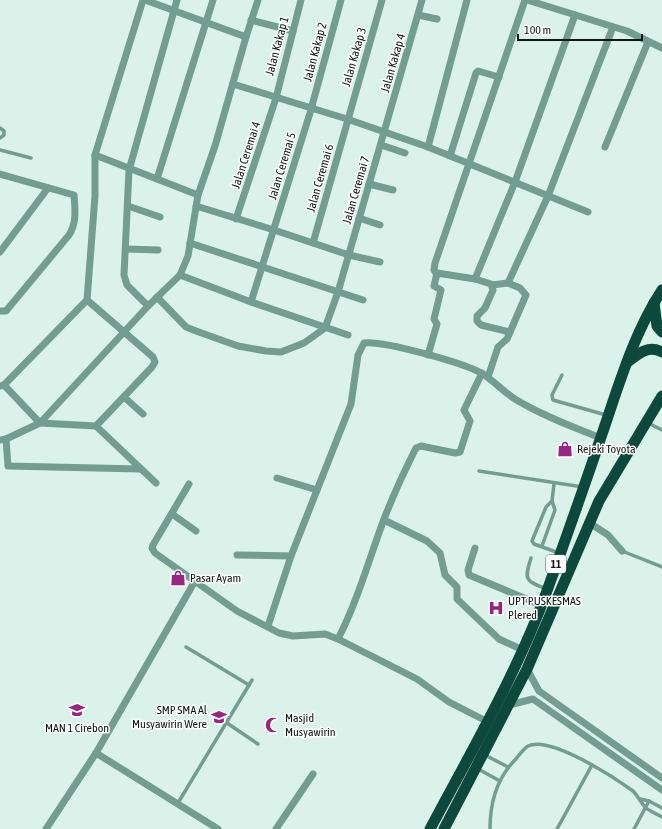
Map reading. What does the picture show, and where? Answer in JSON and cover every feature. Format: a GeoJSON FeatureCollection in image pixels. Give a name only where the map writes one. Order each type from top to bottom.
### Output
{"type":"FeatureCollection","features":[{"type":"Feature","properties":{"kind":"highway","name":"11"},"geometry":{"type":"LineString","coordinates":[[430,829],[488,722],[523,650],[548,589],[627,363],[654,302],[662,290]]}},
{"type":"Feature","properties":{"kind":"highway"},"geometry":{"type":"LineString","coordinates":[[654,302],[657,326],[662,332]]}},
{"type":"Feature","properties":{"kind":"highway"},"geometry":{"type":"LineString","coordinates":[[627,363],[640,352],[649,349],[656,349],[662,352]]}},
{"type":"Feature","properties":{"kind":"highway","name":"11"},"geometry":{"type":"LineString","coordinates":[[444,829],[528,669],[588,522],[662,396]]}},
{"type":"Feature","properties":{"kind":"street"},"geometry":{"type":"LineString","coordinates":[[156,483],[96,426],[40,422],[2,386],[87,300],[95,196],[95,155],[144,0],[246,38]]}},
{"type":"Feature","properties":{"kind":"street"},"geometry":{"type":"LineString","coordinates":[[148,306],[127,285],[124,275],[129,170],[177,0]]}},
{"type":"Feature","properties":{"kind":"street"},"geometry":{"type":"LineString","coordinates":[[157,179],[213,0]]}},
{"type":"Feature","properties":{"kind":"street"},"geometry":{"type":"LineString","coordinates":[[8,466],[3,440],[40,422],[148,306],[180,275],[186,262],[198,195],[258,0]]}},
{"type":"Feature","properties":{"kind":"street","name":"Jalan Kakap 1"},"geometry":{"type":"LineString","coordinates":[[276,98],[301,0]]}},
{"type":"Feature","properties":{"kind":"street","name":"Jalan Kakap 2"},"geometry":{"type":"LineString","coordinates":[[311,109],[341,0]]}},
{"type":"Feature","properties":{"kind":"street","name":"Jalan Kakap 3"},"geometry":{"type":"LineString","coordinates":[[348,119],[382,0]]}},
{"type":"Feature","properties":{"kind":"street","name":"Jalan Kakap 4"},"geometry":{"type":"LineString","coordinates":[[385,131],[422,0]]}},
{"type":"Feature","properties":{"kind":"street"},"geometry":{"type":"LineString","coordinates":[[428,147],[467,0]]}},
{"type":"Feature","properties":{"kind":"street"},"geometry":{"type":"LineString","coordinates":[[437,275],[434,273],[434,268],[526,0],[613,27],[662,48]]}},
{"type":"Feature","properties":{"kind":"street"},"geometry":{"type":"LineString","coordinates":[[418,15],[437,19]]}},
{"type":"Feature","properties":{"kind":"street"},"geometry":{"type":"LineString","coordinates":[[475,279],[515,182],[576,15]]}},
{"type":"Feature","properties":{"kind":"street"},"geometry":{"type":"LineString","coordinates":[[251,20],[293,31]]}},
{"type":"Feature","properties":{"kind":"street"},"geometry":{"type":"LineString","coordinates":[[508,283],[548,196],[613,27]]}},
{"type":"Feature","properties":{"kind":"street"},"geometry":{"type":"LineString","coordinates":[[605,147],[648,42]]}},
{"type":"Feature","properties":{"kind":"street"},"geometry":{"type":"LineString","coordinates":[[450,156],[476,73],[478,71],[499,77]]}},
{"type":"Feature","properties":{"kind":"street"},"geometry":{"type":"LineString","coordinates":[[233,84],[385,131],[588,212]]}},
{"type":"Feature","properties":{"kind":"street","name":"Jalan Ceremai 4"},"geometry":{"type":"LineString","coordinates":[[236,218],[276,98]]}},
{"type":"Feature","properties":{"kind":"street","name":"Jalan Ceremai 5"},"geometry":{"type":"LineString","coordinates":[[250,302],[311,109]]}},
{"type":"Feature","properties":{"kind":"street","name":"Jalan Ceremai 6"},"geometry":{"type":"LineString","coordinates":[[313,243],[348,119]]}},
{"type":"Feature","properties":{"kind":"street","name":"Jalan Ceremai 7"},"geometry":{"type":"LineString","coordinates":[[325,328],[338,292],[385,131]]}},
{"type":"Feature","properties":{"kind":"street"},"geometry":{"type":"LineString","coordinates":[[381,145],[405,153]]}},
{"type":"Feature","properties":{"kind":"street"},"geometry":{"type":"LineString","coordinates":[[95,155],[129,170],[198,195]]}},
{"type":"Feature","properties":{"kind":"street"},"geometry":{"type":"LineString","coordinates":[[0,174],[74,195],[74,226],[69,235],[6,311],[0,311]]}},
{"type":"Feature","properties":{"kind":"street"},"geometry":{"type":"LineString","coordinates":[[369,184],[393,190]]}},
{"type":"Feature","properties":{"kind":"street"},"geometry":{"type":"LineString","coordinates":[[0,252],[48,188]]}},
{"type":"Feature","properties":{"kind":"street"},"geometry":{"type":"LineString","coordinates":[[128,206],[160,217]]}},
{"type":"Feature","properties":{"kind":"street"},"geometry":{"type":"LineString","coordinates":[[196,206],[349,255],[380,262]]}},
{"type":"Feature","properties":{"kind":"street"},"geometry":{"type":"LineString","coordinates":[[359,218],[380,225]]}},
{"type":"Feature","properties":{"kind":"street"},"geometry":{"type":"LineString","coordinates":[[190,243],[363,300]]}},
{"type":"Feature","properties":{"kind":"street"},"geometry":{"type":"LineString","coordinates":[[126,249],[158,250]]}},
{"type":"Feature","properties":{"kind":"street"},"geometry":{"type":"LineString","coordinates":[[338,639],[357,598],[384,520],[400,481],[416,448],[421,446],[455,453],[460,452],[470,422],[464,410],[485,375],[498,347],[507,338],[526,295],[524,291],[508,283],[492,286],[475,279],[440,272],[437,275],[434,287],[441,290],[434,318],[438,324],[428,355]]}},
{"type":"Feature","properties":{"kind":"street"},"geometry":{"type":"LineString","coordinates":[[180,275],[250,302],[348,335]]}},
{"type":"Feature","properties":{"kind":"street"},"geometry":{"type":"LineString","coordinates":[[492,286],[493,290],[490,299],[485,308],[477,316],[477,321],[481,325],[510,332]]}},
{"type":"Feature","properties":{"kind":"street"},"geometry":{"type":"LineString","coordinates":[[157,297],[186,327],[238,346],[266,351],[286,351],[304,343],[325,328]]}},
{"type":"Feature","properties":{"kind":"street"},"geometry":{"type":"LineString","coordinates":[[87,300],[153,357],[155,362],[96,426]]}},
{"type":"Feature","properties":{"kind":"street"},"geometry":{"type":"LineString","coordinates":[[268,626],[291,556],[352,404],[358,354],[361,345],[367,342],[459,363],[485,375],[517,401],[569,426],[601,438]]}},
{"type":"Feature","properties":{"kind":"street"},"geometry":{"type":"LineString","coordinates":[[124,397],[143,414]]}},
{"type":"Feature","properties":{"kind":"street"},"geometry":{"type":"LineString","coordinates":[[0,464],[8,466],[140,469]]}},
{"type":"Feature","properties":{"kind":"street"},"geometry":{"type":"LineString","coordinates":[[277,478],[317,490]]}},
{"type":"Feature","properties":{"kind":"street"},"geometry":{"type":"LineString","coordinates":[[189,484],[152,548],[156,554],[237,611],[286,636],[325,634],[338,639],[417,679],[449,702],[488,722]]}},
{"type":"Feature","properties":{"kind":"street"},"geometry":{"type":"LineString","coordinates":[[172,514],[196,531]]}},
{"type":"Feature","properties":{"kind":"street"},"geometry":{"type":"LineString","coordinates":[[384,520],[427,540],[440,553],[445,575],[457,587],[457,599],[499,639],[523,650]]}},
{"type":"Feature","properties":{"kind":"street"},"geometry":{"type":"LineString","coordinates":[[588,522],[608,536],[622,551]]}},
{"type":"Feature","properties":{"kind":"street"},"geometry":{"type":"LineString","coordinates":[[475,548],[468,570],[469,575],[541,605]]}},
{"type":"Feature","properties":{"kind":"street"},"geometry":{"type":"LineString","coordinates":[[237,554],[291,556]]}},
{"type":"Feature","properties":{"kind":"street"},"geometry":{"type":"LineString","coordinates":[[46,829],[96,753],[195,581]]}},
{"type":"Feature","properties":{"kind":"street"},"geometry":{"type":"LineString","coordinates":[[528,669],[539,691],[662,778]]}},
{"type":"Feature","properties":{"kind":"street"},"geometry":{"type":"LineString","coordinates":[[509,705],[534,699],[662,790]]}},
{"type":"Feature","properties":{"kind":"street"},"geometry":{"type":"LineString","coordinates":[[604,749],[610,741]]}},
{"type":"Feature","properties":{"kind":"street"},"geometry":{"type":"LineString","coordinates":[[96,753],[218,829]]}},
{"type":"Feature","properties":{"kind":"street"},"geometry":{"type":"LineString","coordinates":[[276,829],[313,774]]}},
{"type":"Feature","properties":{"kind":"lane"},"geometry":{"type":"LineString","coordinates":[[0,128],[4,130],[4,135],[0,138]]}},
{"type":"Feature","properties":{"kind":"lane"},"geometry":{"type":"LineString","coordinates":[[0,150],[31,158]]}},
{"type":"Feature","properties":{"kind":"lane"},"geometry":{"type":"LineString","coordinates":[[562,375],[552,396],[553,400],[608,415]]}},
{"type":"Feature","properties":{"kind":"lane"},"geometry":{"type":"LineString","coordinates":[[647,422],[662,430]]}},
{"type":"Feature","properties":{"kind":"lane"},"geometry":{"type":"LineString","coordinates":[[479,471],[584,488]]}},
{"type":"Feature","properties":{"kind":"lane"},"geometry":{"type":"LineString","coordinates":[[542,546],[555,510],[552,501],[554,484]]}},
{"type":"Feature","properties":{"kind":"lane"},"geometry":{"type":"LineString","coordinates":[[552,501],[546,507],[532,541],[534,544],[560,554]]}},
{"type":"Feature","properties":{"kind":"lane"},"geometry":{"type":"LineString","coordinates":[[622,551],[662,567]]}},
{"type":"Feature","properties":{"kind":"lane"},"geometry":{"type":"LineString","coordinates":[[531,558],[526,574],[527,579],[530,583],[548,589]]}},
{"type":"Feature","properties":{"kind":"lane"},"geometry":{"type":"LineString","coordinates":[[186,647],[249,685]]}},
{"type":"Feature","properties":{"kind":"lane"},"geometry":{"type":"LineString","coordinates":[[178,803],[228,723],[252,680]]}},
{"type":"Feature","properties":{"kind":"lane"},"geometry":{"type":"LineString","coordinates":[[228,723],[258,744]]}},
{"type":"Feature","properties":{"kind":"lane"},"geometry":{"type":"LineString","coordinates":[[490,829],[493,800],[500,781],[508,767],[528,746],[538,744],[553,746],[592,765],[626,787],[640,799],[646,807],[662,817]]}},
{"type":"Feature","properties":{"kind":"lane"},"geometry":{"type":"LineString","coordinates":[[484,754],[508,767]]}},
{"type":"Feature","properties":{"kind":"lane"},"geometry":{"type":"LineString","coordinates":[[557,829],[592,765]]}},
{"type":"Feature","properties":{"kind":"lane"},"geometry":{"type":"LineString","coordinates":[[476,769],[500,781]]}},
{"type":"Feature","properties":{"kind":"lane"},"geometry":{"type":"LineString","coordinates":[[640,799],[650,801],[662,808]]}},
{"type":"Feature","properties":{"kind":"lane"},"geometry":{"type":"LineString","coordinates":[[634,829],[650,801]]}},
{"type":"Feature","properties":{"kind":"place","name":"Rejeki Toyota"},"geometry":{"type":"Point","coordinates":[565,449]}},
{"type":"Feature","properties":{"kind":"place","name":"Pasar Ayam"},"geometry":{"type":"Point","coordinates":[178,578]}},
{"type":"Feature","properties":{"kind":"place","name":"UPT PUSKESMAS Plered"},"geometry":{"type":"Point","coordinates":[496,608]}},
{"type":"Feature","properties":{"kind":"place","name":"MAN 1 Cirebon"},"geometry":{"type":"Point","coordinates":[77,710]}},
{"type":"Feature","properties":{"kind":"place","name":"SMP SMA Al Musyawirin Were"},"geometry":{"type":"Point","coordinates":[219,717]}},
{"type":"Feature","properties":{"kind":"place","name":"Masjid Musyawirin"},"geometry":{"type":"Point","coordinates":[273,725]}}]}
